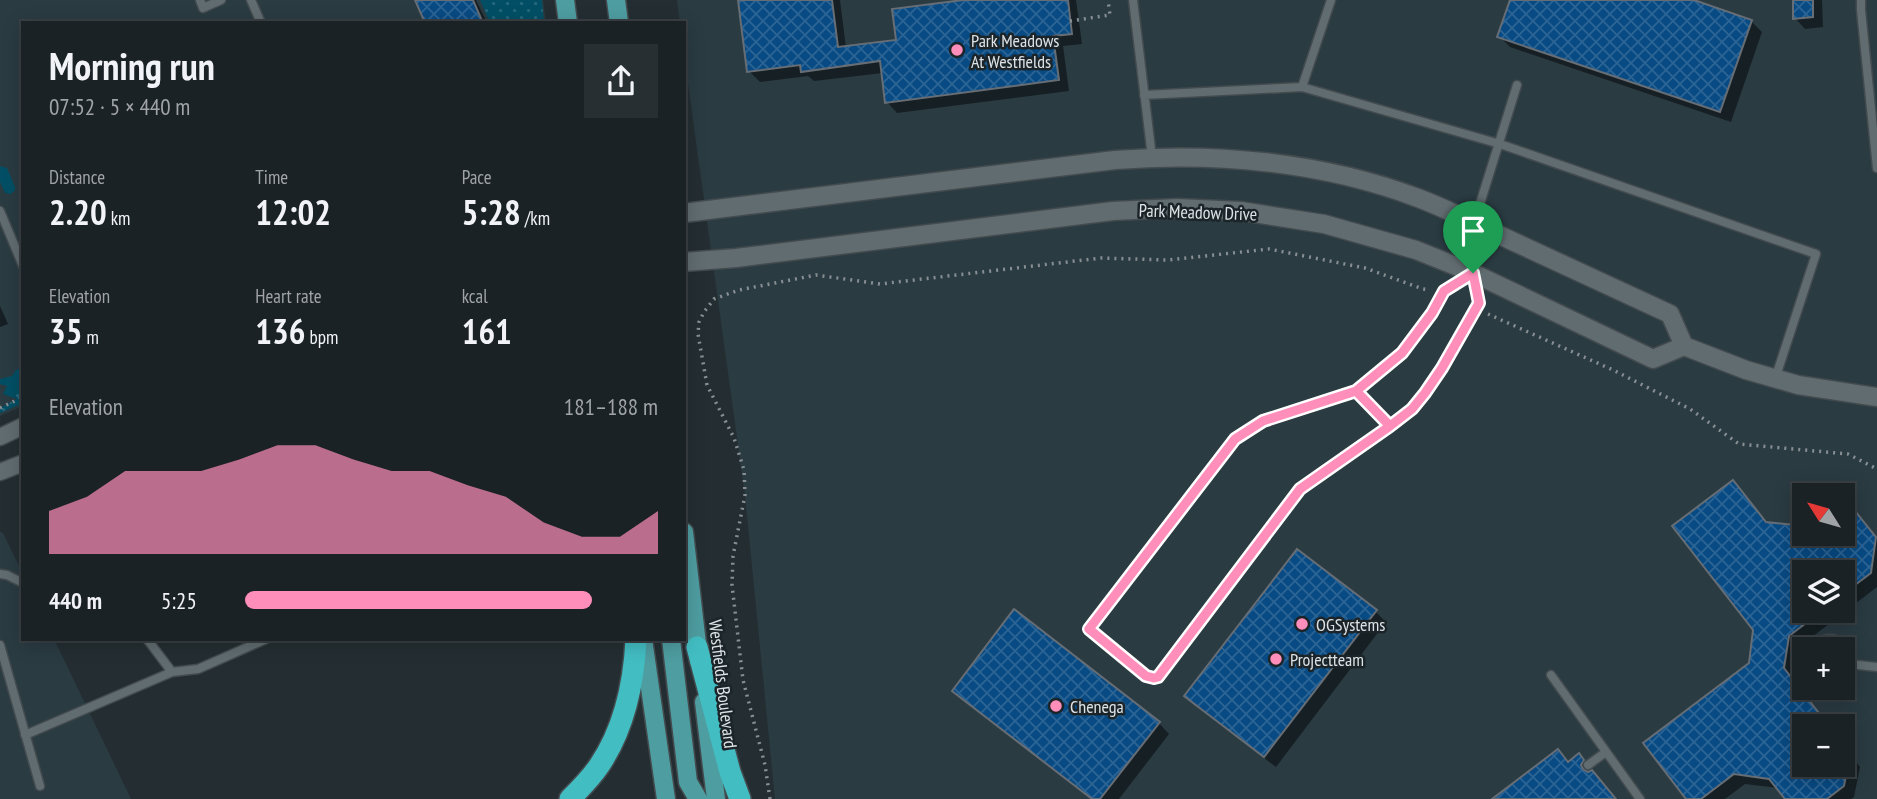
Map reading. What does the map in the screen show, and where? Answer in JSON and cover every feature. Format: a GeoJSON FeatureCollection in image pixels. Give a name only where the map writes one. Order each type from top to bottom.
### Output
{"type":"FeatureCollection","features":[{"type":"Feature","properties":{"kind":"highway"},"geometry":{"type":"LineString","coordinates":[[570,799],[600,765],[619,725],[630,691],[636,641]]}},
{"type":"Feature","properties":{"kind":"highway"},"geometry":{"type":"LineString","coordinates":[[697,647],[730,772],[740,799]]}},
{"type":"Feature","properties":{"kind":"main road"},"geometry":{"type":"LineString","coordinates":[[565,0],[568,21]]}},
{"type":"Feature","properties":{"kind":"main road"},"geometry":{"type":"LineString","coordinates":[[616,0],[619,21]]}},
{"type":"Feature","properties":{"kind":"main road","name":"Westfields Boulevard"},"geometry":{"type":"LineString","coordinates":[[686,550],[716,799]]}},
{"type":"Feature","properties":{"kind":"main road"},"geometry":{"type":"LineString","coordinates":[[643,641],[666,799]]}},
{"type":"Feature","properties":{"kind":"main road"},"geometry":{"type":"LineString","coordinates":[[671,641],[688,782],[698,799]]}},
{"type":"Feature","properties":{"kind":"street"},"geometry":{"type":"LineString","coordinates":[[686,213],[1152,157],[1243,159],[1327,172],[1418,198],[1670,314],[1684,346],[1746,370],[1798,386],[1877,397]]}},
{"type":"Feature","properties":{"kind":"street","name":"Park Meadow Drive"},"geometry":{"type":"LineString","coordinates":[[686,262],[1113,211],[1177,208],[1241,211],[1324,224],[1416,250],[1473,273],[1653,359],[1684,346]]}},
{"type":"Feature","properties":{"kind":"street"},"geometry":{"type":"LineString","coordinates":[[0,437],[21,427]]}},
{"type":"Feature","properties":{"kind":"street"},"geometry":{"type":"LineString","coordinates":[[0,472],[21,464]]}},
{"type":"Feature","properties":{"kind":"lane"},"geometry":{"type":"LineString","coordinates":[[200,0],[203,8],[220,0]]}},
{"type":"Feature","properties":{"kind":"lane"},"geometry":{"type":"LineString","coordinates":[[251,0],[260,21]]}},
{"type":"Feature","properties":{"kind":"lane"},"geometry":{"type":"LineString","coordinates":[[1133,0],[1152,157]]}},
{"type":"Feature","properties":{"kind":"lane"},"geometry":{"type":"LineString","coordinates":[[1302,87],[1331,0]]}},
{"type":"Feature","properties":{"kind":"lane"},"geometry":{"type":"LineString","coordinates":[[1861,0],[1877,168]]}},
{"type":"Feature","properties":{"kind":"lane"},"geometry":{"type":"LineString","coordinates":[[1474,223],[1517,85]]}},
{"type":"Feature","properties":{"kind":"lane"},"geometry":{"type":"LineString","coordinates":[[1144,95],[1302,87],[1500,144],[1816,254],[1775,379]]}},
{"type":"Feature","properties":{"kind":"lane"},"geometry":{"type":"LineString","coordinates":[[0,211],[21,261]]}},
{"type":"Feature","properties":{"kind":"lane"},"geometry":{"type":"LineString","coordinates":[[1473,273],[1479,303],[1425,393],[1412,409],[1390,426],[1300,489],[1158,677],[1146,676],[1089,629],[1235,439],[1263,421],[1356,391],[1402,353],[1444,291],[1473,273]]}},
{"type":"Feature","properties":{"kind":"lane"},"geometry":{"type":"LineString","coordinates":[[1356,391],[1390,426]]}},
{"type":"Feature","properties":{"kind":"lane"},"geometry":{"type":"LineString","coordinates":[[0,573],[21,582]]}},
{"type":"Feature","properties":{"kind":"lane"},"geometry":{"type":"LineString","coordinates":[[149,641],[172,671]]}},
{"type":"Feature","properties":{"kind":"lane"},"geometry":{"type":"LineString","coordinates":[[25,735],[172,671],[198,669],[261,641]]}},
{"type":"Feature","properties":{"kind":"lane"},"geometry":{"type":"LineString","coordinates":[[0,645],[40,786]]}},
{"type":"Feature","properties":{"kind":"lane"},"geometry":{"type":"LineString","coordinates":[[1855,665],[1877,667]]}},
{"type":"Feature","properties":{"kind":"lane"},"geometry":{"type":"LineString","coordinates":[[1550,675],[1640,799]]}},
{"type":"Feature","properties":{"kind":"lane"},"geometry":{"type":"LineString","coordinates":[[1588,765],[1606,752]]}},
{"type":"Feature","properties":{"kind":"path"},"geometry":{"type":"LineString","coordinates":[[1070,21],[1110,15],[1108,0]]}},
{"type":"Feature","properties":{"kind":"path"},"geometry":{"type":"LineString","coordinates":[[770,799],[765,765],[743,680],[732,585],[733,556],[745,495],[744,470],[734,438],[707,385],[698,334],[699,322],[714,299],[739,290],[816,275],[880,284],[1101,258],[1167,260],[1269,249],[1365,268],[1423,289],[1444,291]]}},
{"type":"Feature","properties":{"kind":"path"},"geometry":{"type":"LineString","coordinates":[[1476,308],[1613,370],[1690,409],[1740,444],[1847,454],[1877,469]]}},
{"type":"Feature","properties":{"kind":"path"},"geometry":{"type":"LineString","coordinates":[[0,408],[21,398]]}},
{"type":"Feature","properties":{"kind":"shaded area"},"geometry":{"type":"Polygon","coordinates":[[[0,0],[543,0],[546,21],[21,21],[21,407],[0,416],[0,0]]]}},
{"type":"Feature","properties":{"kind":"shaded area"},"geometry":{"type":"Polygon","coordinates":[[[480,0],[542,0],[544,21],[489,21],[480,0]]]}},
{"type":"Feature","properties":{"kind":"shaded area"},"geometry":{"type":"Polygon","coordinates":[[[677,0],[1877,0],[1877,799],[775,799],[745,495],[686,69],[686,21],[680,21],[677,0]]]}},
{"type":"Feature","properties":{"kind":"shaded area"},"geometry":{"type":"Polygon","coordinates":[[[0,166],[7,168],[15,187],[11,194],[5,193],[0,182],[0,166]]]}},
{"type":"Feature","properties":{"kind":"shaded area"},"geometry":{"type":"Polygon","coordinates":[[[21,368],[21,385],[14,398],[3,394],[7,386],[0,384],[0,379],[12,376],[21,368]]]}},
{"type":"Feature","properties":{"kind":"shaded area"},"geometry":{"type":"Polygon","coordinates":[[[21,385],[21,404],[0,413],[0,408],[17,399],[14,398],[21,385]]]}},
{"type":"Feature","properties":{"kind":"shaded area"},"geometry":{"type":"Polygon","coordinates":[[[0,532],[3,533],[21,570],[21,641],[55,641],[131,799],[0,799],[0,532]]]}},
{"type":"Feature","properties":{"kind":"building"},"geometry":{"type":"Polygon","coordinates":[[[415,0],[473,0],[482,21],[424,21],[415,0]]]}},
{"type":"Feature","properties":{"kind":"building","name":"Park Meadows At Westfields"},"geometry":{"type":"Polygon","coordinates":[[[738,0],[832,0],[838,47],[896,40],[892,9],[963,0],[1068,0],[1072,34],[1053,36],[1059,80],[885,103],[880,61],[801,72],[800,65],[747,72],[738,0]]]}},
{"type":"Feature","properties":{"kind":"building"},"geometry":{"type":"Polygon","coordinates":[[[1510,0],[1694,0],[1752,20],[1720,112],[1497,37],[1510,0]]]}},
{"type":"Feature","properties":{"kind":"building"},"geometry":{"type":"Polygon","coordinates":[[[1793,0],[1813,0],[1813,17],[1793,19],[1793,0]]]}},
{"type":"Feature","properties":{"kind":"building"},"geometry":{"type":"Polygon","coordinates":[[[1733,480],[1766,522],[1792,525],[1792,546],[1855,546],[1855,511],[1876,537],[1871,573],[1855,585],[1855,560],[1792,560],[1792,623],[1806,623],[1789,636],[1784,668],[1792,678],[1792,700],[1809,700],[1820,714],[1792,714],[1792,777],[1846,777],[1844,786],[1827,799],[1785,799],[1769,779],[1734,774],[1701,799],[1686,799],[1643,743],[1749,663],[1753,630],[1672,526],[1733,480]]]}},
{"type":"Feature","properties":{"kind":"building","name":"Projectteam"},"geometry":{"type":"Polygon","coordinates":[[[1297,549],[1377,610],[1264,757],[1184,696],[1297,549]]]}},
{"type":"Feature","properties":{"kind":"building","name":"Chenega"},"geometry":{"type":"Polygon","coordinates":[[[1014,609],[1160,722],[1100,799],[1092,799],[952,691],[1014,609]]]}},
{"type":"Feature","properties":{"kind":"building"},"geometry":{"type":"Polygon","coordinates":[[[1558,749],[1568,762],[1579,753],[1584,760],[1581,765],[1583,769],[1588,772],[1592,770],[1616,799],[1492,799],[1558,749]]]}},
{"type":"Feature","properties":{"kind":"place","name":"Park Meadows At Westfields"},"geometry":{"type":"Point","coordinates":[957,50]}},
{"type":"Feature","properties":{"kind":"place","name":"OGSystems"},"geometry":{"type":"Point","coordinates":[1302,624]}},
{"type":"Feature","properties":{"kind":"place","name":"Projectteam"},"geometry":{"type":"Point","coordinates":[1276,659]}},
{"type":"Feature","properties":{"kind":"place","name":"Chenega"},"geometry":{"type":"Point","coordinates":[1056,706]}},
{"type":"Feature","properties":{"kind":"route"},"geometry":{"type":"LineString","coordinates":[[1473,273],[1444,291],[1421,330],[1402,353],[1356,391],[1390,426],[1300,489],[1158,677],[1146,676],[1089,629],[1235,439],[1263,421],[1356,391],[1390,426],[1412,409],[1442,368],[1479,303],[1473,273]]}}]}
